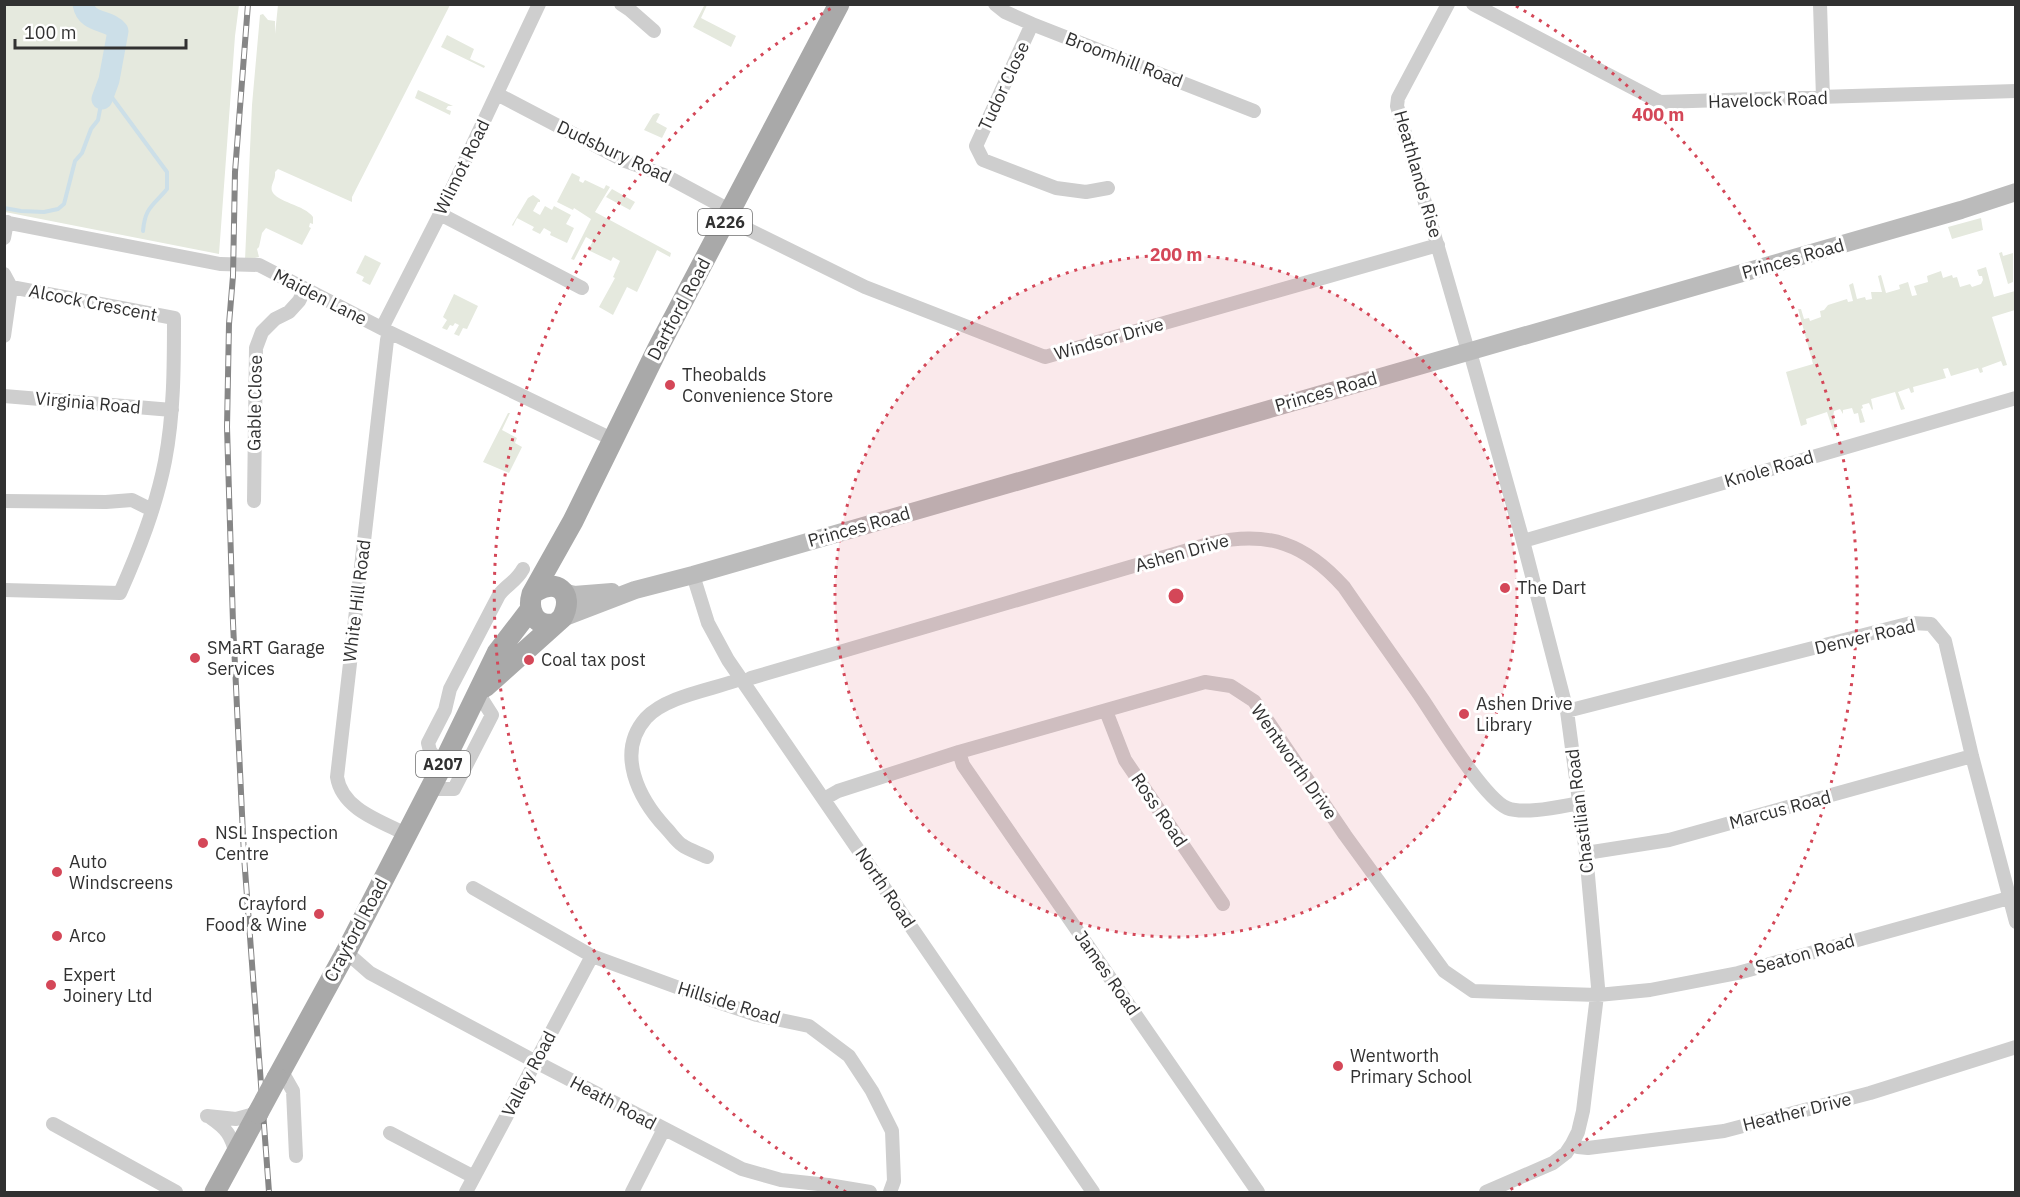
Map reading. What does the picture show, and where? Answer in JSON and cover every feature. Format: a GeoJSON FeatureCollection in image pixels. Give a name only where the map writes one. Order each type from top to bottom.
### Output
{"type":"FeatureCollection","features":[{"type":"Feature","properties":{"kind":"main road","name":"Dartford Road"},"geometry":{"type":"LineString","coordinates":[[531,602],[658,348],[839,4]]}},
{"type":"Feature","properties":{"kind":"main road","name":"Princes Road"},"geometry":{"type":"LineString","coordinates":[[558,621],[635,590],[1469,352],[2016,192]]}},
{"type":"Feature","properties":{"kind":"main road","name":"Dartford Road"},"geometry":{"type":"LineString","coordinates":[[557,552],[554,578],[560,589]]}},
{"type":"Feature","properties":{"kind":"main road"},"geometry":{"type":"LineString","coordinates":[[548,585],[560,589],[567,601],[558,621],[546,624],[537,620],[531,602],[541,586],[548,585]]}},
{"type":"Feature","properties":{"kind":"main road","name":"Princes Road"},"geometry":{"type":"LineString","coordinates":[[560,589],[574,595],[635,590]]}},
{"type":"Feature","properties":{"kind":"main road","name":"Crayford Road"},"geometry":{"type":"LineString","coordinates":[[215,1192],[342,959],[444,762],[497,653],[531,602]]}},
{"type":"Feature","properties":{"kind":"main road","name":"Crayford Road"},"geometry":{"type":"LineString","coordinates":[[478,693],[558,621]]}},
{"type":"Feature","properties":{"kind":"street","name":"Wilmot Road"},"geometry":{"type":"LineString","coordinates":[[386,330],[539,4]]}},
{"type":"Feature","properties":{"kind":"street","name":"Broomhill Road"},"geometry":{"type":"LineString","coordinates":[[995,4],[1005,12],[1032,24],[1254,111]]}},
{"type":"Feature","properties":{"kind":"street","name":"Heathlands Rise"},"geometry":{"type":"LineString","coordinates":[[1448,4],[1398,98],[1397,106],[1469,352]]}},
{"type":"Feature","properties":{"kind":"street","name":"Havelock Road"},"geometry":{"type":"LineString","coordinates":[[1473,4],[1660,102],[2016,91]]}},
{"type":"Feature","properties":{"kind":"street"},"geometry":{"type":"LineString","coordinates":[[1820,4],[1823,98]]}},
{"type":"Feature","properties":{"kind":"street"},"geometry":{"type":"LineString","coordinates":[[628,6],[654,31]]}},
{"type":"Feature","properties":{"kind":"street","name":"Tudor Close"},"geometry":{"type":"LineString","coordinates":[[1032,24],[976,146],[983,160],[1056,188],[1086,192],[1108,188]]}},
{"type":"Feature","properties":{"kind":"street","name":"Dudsbury Road"},"geometry":{"type":"LineString","coordinates":[[497,94],[625,161],[664,175],[729,215]]}},
{"type":"Feature","properties":{"kind":"street"},"geometry":{"type":"LineString","coordinates":[[440,214],[582,288]]}},
{"type":"Feature","properties":{"kind":"street","name":"Windsor Drive"},"geometry":{"type":"LineString","coordinates":[[729,215],[865,287],[1044,357],[1438,245]]}},
{"type":"Feature","properties":{"kind":"street"},"geometry":{"type":"LineString","coordinates":[[4,238],[6,222]]}},
{"type":"Feature","properties":{"kind":"street","name":"Maiden Lane"},"geometry":{"type":"LineString","coordinates":[[6,222],[220,264],[259,266],[614,440]]}},
{"type":"Feature","properties":{"kind":"street"},"geometry":{"type":"LineString","coordinates":[[4,274],[11,287],[4,336]]}},
{"type":"Feature","properties":{"kind":"street","name":"Alcock Crescent"},"geometry":{"type":"LineString","coordinates":[[4,590],[120,593],[137,554],[152,510],[165,462],[172,410],[174,318],[11,287]]}},
{"type":"Feature","properties":{"kind":"street","name":"Gable Close"},"geometry":{"type":"LineString","coordinates":[[254,501],[256,348],[262,332],[275,320],[289,312],[299,301],[305,289]]}},
{"type":"Feature","properties":{"kind":"street","name":"White Hill Road"},"geometry":{"type":"LineString","coordinates":[[386,330],[387,340],[337,777],[340,790],[351,803],[406,834]]}},
{"type":"Feature","properties":{"kind":"street","name":"Chastilian Road"},"geometry":{"type":"LineString","coordinates":[[1469,352],[1523,541],[1567,711],[1586,854],[1598,995],[1583,1111],[1578,1132],[1572,1144],[1566,1153],[1552,1163],[1486,1192]]}},
{"type":"Feature","properties":{"kind":"street","name":"Virginia Road"},"geometry":{"type":"LineString","coordinates":[[4,396],[172,410]]}},
{"type":"Feature","properties":{"kind":"street","name":"Knole Road"},"geometry":{"type":"LineString","coordinates":[[1523,541],[2016,398]]}},
{"type":"Feature","properties":{"kind":"street"},"geometry":{"type":"LineString","coordinates":[[4,501],[132,500],[152,510]]}},
{"type":"Feature","properties":{"kind":"street","name":"Ashen Drive"},"geometry":{"type":"LineString","coordinates":[[707,857],[681,844],[652,813],[637,788],[630,760],[634,736],[646,717],[666,702],[1212,543],[1246,537],[1268,538],[1287,544],[1308,555],[1329,571],[1344,587],[1489,795],[1498,803],[1509,809],[1521,810],[1580,803]]}},
{"type":"Feature","properties":{"kind":"street"},"geometry":{"type":"LineString","coordinates":[[444,762],[435,757],[428,743],[445,710],[450,689],[499,596],[503,590],[517,580],[522,569]]}},
{"type":"Feature","properties":{"kind":"street","name":"North Road"},"geometry":{"type":"LineString","coordinates":[[693,575],[713,634],[742,680],[1094,1192]]}},
{"type":"Feature","properties":{"kind":"street","name":"Denver Road"},"geometry":{"type":"LineString","coordinates":[[1567,711],[1911,623],[1931,624],[1944,640],[2016,922]]}},
{"type":"Feature","properties":{"kind":"street"},"geometry":{"type":"LineString","coordinates":[[475,641],[497,653]]}},
{"type":"Feature","properties":{"kind":"street","name":"Wentworth Drive"},"geometry":{"type":"LineString","coordinates":[[824,799],[838,791],[959,752],[1205,682],[1231,686],[1254,701],[1346,835],[1444,971],[1473,991],[1598,995]]}},
{"type":"Feature","properties":{"kind":"street"},"geometry":{"type":"LineString","coordinates":[[430,789],[454,789],[492,716],[478,693]]}},
{"type":"Feature","properties":{"kind":"street","name":"Ross Road"},"geometry":{"type":"LineString","coordinates":[[1106,711],[1125,760],[1222,904]]}},
{"type":"Feature","properties":{"kind":"street","name":"James Road"},"geometry":{"type":"LineString","coordinates":[[959,752],[963,765],[1258,1192]]}},
{"type":"Feature","properties":{"kind":"street","name":"Marcus Road"},"geometry":{"type":"LineString","coordinates":[[1586,854],[1668,840],[1972,756]]}},
{"type":"Feature","properties":{"kind":"street","name":"Hillside Road"},"geometry":{"type":"LineString","coordinates":[[473,888],[592,956],[723,1004],[758,1015],[809,1026],[849,1056],[872,1091],[892,1131],[894,1181],[890,1192]]}},
{"type":"Feature","properties":{"kind":"street","name":"Seaton Road"},"geometry":{"type":"LineString","coordinates":[[1598,995],[1650,990],[1723,977],[2009,898]]}},
{"type":"Feature","properties":{"kind":"street","name":"Valley Road"},"geometry":{"type":"LineString","coordinates":[[466,1192],[592,956]]}},
{"type":"Feature","properties":{"kind":"street","name":"Heath Road"},"geometry":{"type":"LineString","coordinates":[[342,959],[664,1130],[778,1186],[840,1187],[870,1192]]}},
{"type":"Feature","properties":{"kind":"street","name":"Heather Drive"},"geometry":{"type":"LineString","coordinates":[[1572,1144],[1588,1148],[1724,1131],[1870,1093],[2016,1047]]}},
{"type":"Feature","properties":{"kind":"street"},"geometry":{"type":"LineString","coordinates":[[279,1074],[292,1091],[296,1156]]}},
{"type":"Feature","properties":{"kind":"street"},"geometry":{"type":"LineString","coordinates":[[236,1154],[232,1140],[224,1127],[207,1116],[236,1119],[258,1113]]}},
{"type":"Feature","properties":{"kind":"street"},"geometry":{"type":"LineString","coordinates":[[53,1124],[176,1192]]}},
{"type":"Feature","properties":{"kind":"street"},"geometry":{"type":"LineString","coordinates":[[632,1192],[664,1130]]}},
{"type":"Feature","properties":{"kind":"street"},"geometry":{"type":"LineString","coordinates":[[390,1133],[474,1178]]}},
{"type":"Feature","properties":{"kind":"shaded area"},"geometry":{"type":"Polygon","coordinates":[[[705,4],[707,5],[701,18],[736,36],[731,47],[693,27],[705,4]]]}},
{"type":"Feature","properties":{"kind":"shaded area"},"geometry":{"type":"Polygon","coordinates":[[[4,5],[239,5],[219,254],[5,212],[4,5]]]}},
{"type":"Feature","properties":{"kind":"shaded area"},"geometry":{"type":"Polygon","coordinates":[[[278,5],[450,5],[352,197],[352,202],[278,169],[275,172],[272,191],[279,198],[309,213],[313,217],[313,224],[310,223],[311,228],[302,245],[266,228],[257,249],[259,257],[245,260],[252,105],[260,15],[263,14],[268,20],[275,21],[275,34],[278,5]]]}},
{"type":"Feature","properties":{"kind":"shaded area"},"geometry":{"type":"Polygon","coordinates":[[[447,35],[474,49],[470,59],[485,66],[484,68],[441,47],[447,35]]]}},
{"type":"Feature","properties":{"kind":"shaded area"},"geometry":{"type":"Polygon","coordinates":[[[418,90],[453,106],[448,106],[446,109],[451,111],[450,115],[415,98],[418,90]]]}},
{"type":"Feature","properties":{"kind":"shaded area"},"geometry":{"type":"Polygon","coordinates":[[[660,114],[656,122],[667,128],[662,138],[644,130],[653,115],[660,114]]]}},
{"type":"Feature","properties":{"kind":"shaded area"},"geometry":{"type":"Polygon","coordinates":[[[572,173],[580,177],[579,181],[583,183],[585,180],[604,189],[606,185],[610,187],[595,212],[671,253],[670,257],[657,250],[637,292],[627,287],[613,315],[599,307],[615,278],[613,277],[620,261],[613,257],[611,261],[588,250],[593,241],[586,237],[574,260],[571,259],[591,219],[574,208],[573,210],[557,202],[572,173]]]}},
{"type":"Feature","properties":{"kind":"shaded area"},"geometry":{"type":"Polygon","coordinates":[[[612,189],[635,202],[630,210],[606,197],[612,189]]]}},
{"type":"Feature","properties":{"kind":"shaded area"},"geometry":{"type":"Polygon","coordinates":[[[533,195],[540,202],[533,211],[540,215],[545,206],[552,210],[554,206],[571,215],[566,224],[574,228],[567,243],[550,235],[551,232],[544,228],[540,234],[532,230],[534,227],[517,218],[512,225],[528,198],[533,195]]]}},
{"type":"Feature","properties":{"kind":"shaded area"},"geometry":{"type":"Polygon","coordinates":[[[1981,218],[1983,230],[1952,239],[1948,227],[1981,218]]]}},
{"type":"Feature","properties":{"kind":"shaded area"},"geometry":{"type":"Polygon","coordinates":[[[2002,252],[2003,256],[2013,253],[2013,282],[2008,284],[1999,253],[2002,252]]]}},
{"type":"Feature","properties":{"kind":"shaded area"},"geometry":{"type":"Polygon","coordinates":[[[365,255],[381,263],[370,285],[362,281],[364,277],[356,273],[365,255]]]}},
{"type":"Feature","properties":{"kind":"shaded area"},"geometry":{"type":"Polygon","coordinates":[[[1986,267],[1994,297],[2015,291],[2015,310],[1992,317],[2007,365],[2003,366],[2001,361],[1982,368],[1983,372],[1980,373],[1978,368],[1951,376],[1948,368],[1943,369],[1946,378],[1913,387],[1914,392],[1911,393],[1909,388],[1898,392],[1905,409],[1901,410],[1895,392],[1871,399],[1872,410],[1869,403],[1862,405],[1865,422],[1860,423],[1858,413],[1854,414],[1852,408],[1843,410],[1843,414],[1840,409],[1834,411],[1833,417],[1837,429],[1833,430],[1827,412],[1806,419],[1807,424],[1801,426],[1786,372],[1813,364],[1798,309],[1801,309],[1804,319],[1809,318],[1810,321],[1821,317],[1820,311],[1828,305],[1847,299],[1848,302],[1853,301],[1849,285],[1853,283],[1857,299],[1865,297],[1866,300],[1872,299],[1871,292],[1882,292],[1878,276],[1881,275],[1886,293],[1900,289],[1899,285],[1908,282],[1912,296],[1917,295],[1914,286],[1928,282],[1927,276],[1941,271],[1943,278],[1952,275],[1953,278],[1957,277],[1960,287],[1970,284],[1972,287],[1981,284],[1983,280],[1977,270],[1986,267]]]}},
{"type":"Feature","properties":{"kind":"shaded area"},"geometry":{"type":"Polygon","coordinates":[[[454,294],[478,306],[467,329],[463,328],[459,336],[454,334],[459,325],[455,323],[447,330],[442,328],[447,320],[443,317],[454,294]]]}},
{"type":"Feature","properties":{"kind":"shaded area"},"geometry":{"type":"Polygon","coordinates":[[[510,413],[502,430],[517,438],[515,443],[522,447],[509,473],[483,462],[510,413]]]}},
{"type":"Feature","properties":{"kind":"waterway"},"geometry":{"type":"LineString","coordinates":[[83,4],[89,15],[118,31],[109,80],[102,99]]}},
{"type":"Feature","properties":{"kind":"waterway"},"geometry":{"type":"LineString","coordinates":[[107,86],[108,92],[167,172],[167,189],[148,212],[143,231]]}},
{"type":"Feature","properties":{"kind":"waterway"},"geometry":{"type":"LineString","coordinates":[[4,208],[44,212],[58,209],[64,204],[75,161],[82,153],[91,129],[98,120],[102,99]]}},
{"type":"Feature","properties":{"kind":"railway"},"geometry":{"type":"LineString","coordinates":[[248,4],[235,172],[227,427],[244,856],[269,1192]]}},
{"type":"Feature","properties":{"kind":"place","name":"Theobalds Convenience Store"},"geometry":{"type":"Point","coordinates":[670,385]}},
{"type":"Feature","properties":{"kind":"place","name":"The Dart"},"geometry":{"type":"Point","coordinates":[1505,588]}},
{"type":"Feature","properties":{"kind":"place","name":"SMaRT Garage Services"},"geometry":{"type":"Point","coordinates":[195,658]}},
{"type":"Feature","properties":{"kind":"place","name":"Coal tax post"},"geometry":{"type":"Point","coordinates":[529,660]}},
{"type":"Feature","properties":{"kind":"place","name":"Ashen Drive Library"},"geometry":{"type":"Point","coordinates":[1464,714]}},
{"type":"Feature","properties":{"kind":"place","name":"NSL Inspection Centre"},"geometry":{"type":"Point","coordinates":[203,843]}},
{"type":"Feature","properties":{"kind":"place","name":"Auto Windscreens"},"geometry":{"type":"Point","coordinates":[57,872]}},
{"type":"Feature","properties":{"kind":"place","name":"Crayford Food & Wine"},"geometry":{"type":"Point","coordinates":[319,914]}},
{"type":"Feature","properties":{"kind":"place","name":"Arco"},"geometry":{"type":"Point","coordinates":[57,936]}},
{"type":"Feature","properties":{"kind":"place","name":"Expert Joinery Ltd"},"geometry":{"type":"Point","coordinates":[51,985]}},
{"type":"Feature","properties":{"kind":"place","name":"Wentworth Primary School"},"geometry":{"type":"Point","coordinates":[1338,1066]}}]}
